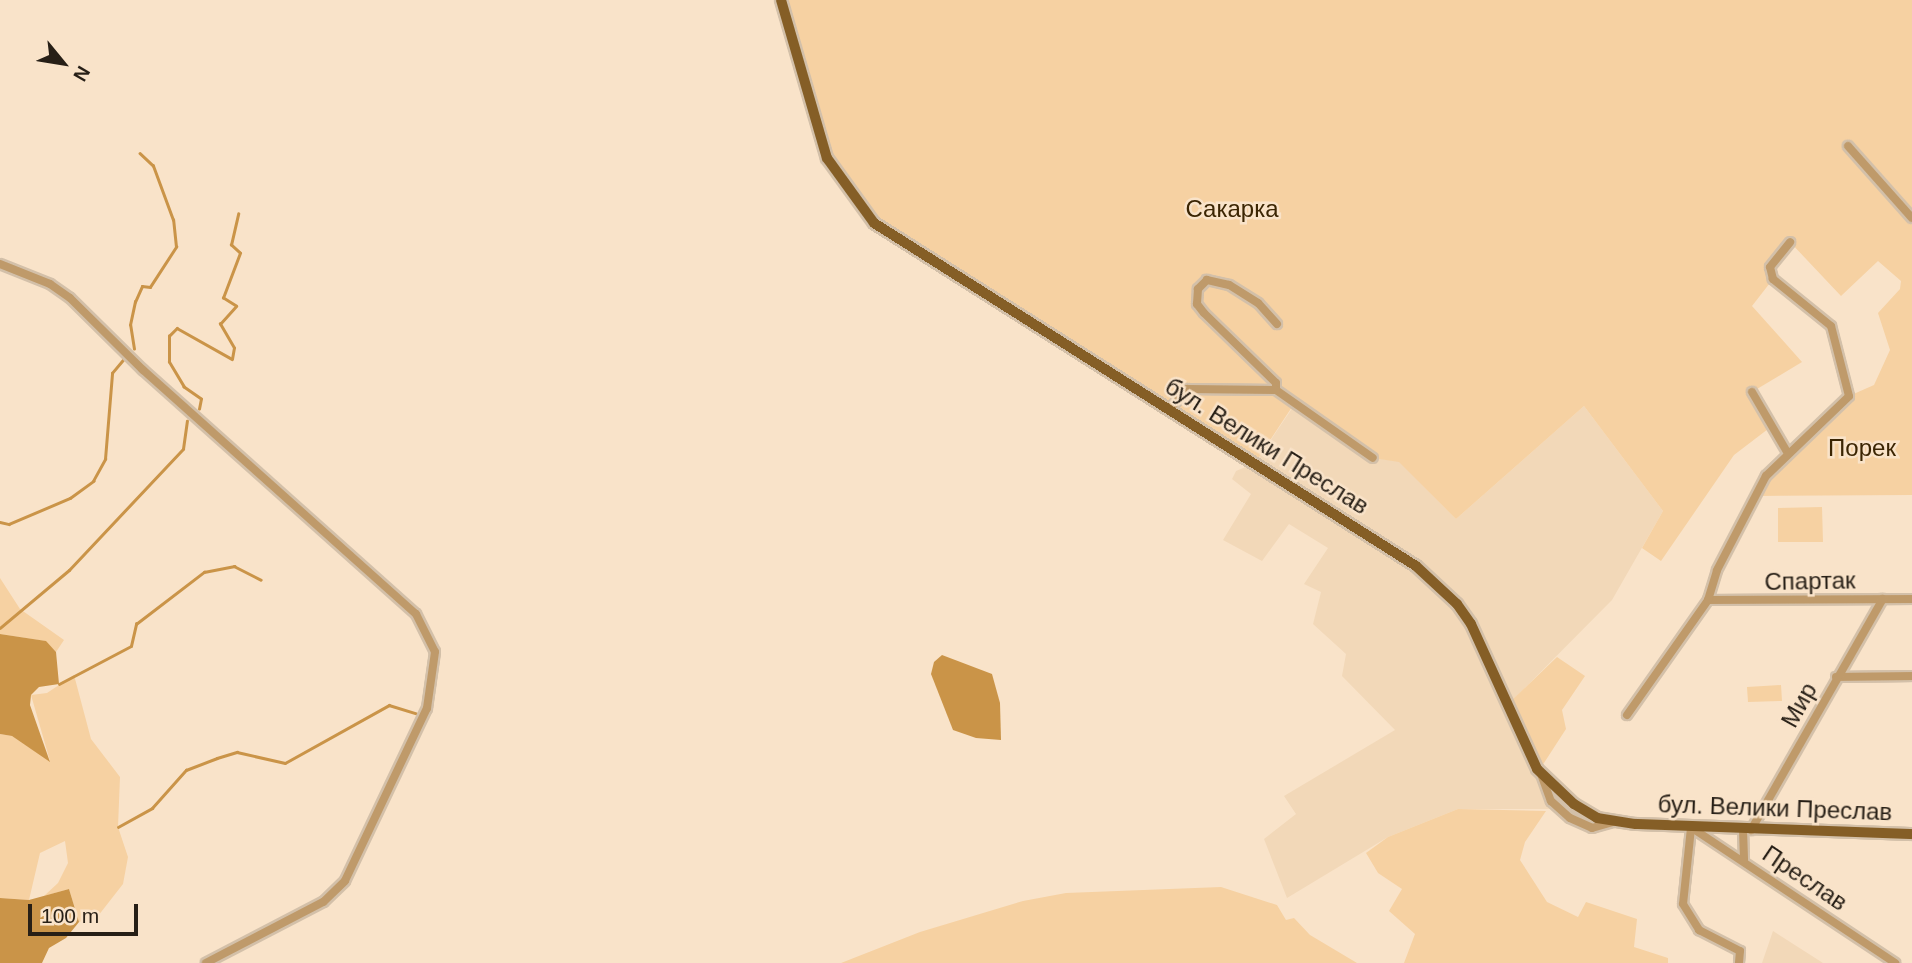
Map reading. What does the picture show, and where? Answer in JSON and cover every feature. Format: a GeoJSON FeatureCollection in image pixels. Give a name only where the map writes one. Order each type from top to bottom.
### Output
{"type":"FeatureCollection","features":[{"type":"Feature","properties":{"kind":"main road","name":"бул. Велики Преслав"},"geometry":{"type":"LineString","coordinates":[[780,0],[817,136],[839,181],[856,203],[910,249],[1400,554],[1442,590],[1471,624],[1541,774],[1574,804],[1614,822],[1636,824],[1912,834]]}},
{"type":"Feature","properties":{"kind":"main road","name":"бул. Велики Преслав"},"geometry":{"type":"LineString","coordinates":[[1529,748],[1574,795],[1636,824]]}},
{"type":"Feature","properties":{"kind":"street"},"geometry":{"type":"LineString","coordinates":[[1848,146],[1912,218]]}},
{"type":"Feature","properties":{"kind":"street"},"geometry":{"type":"LineString","coordinates":[[1627,715],[1708,600],[1717,570],[1766,476],[1787,452],[1849,396],[1831,327],[1773,279],[1770,267],[1790,242]]}},
{"type":"Feature","properties":{"kind":"street"},"geometry":{"type":"LineString","coordinates":[[0,264],[50,284],[70,298],[416,614],[435,652],[426,708],[345,881],[323,902],[206,963]]}},
{"type":"Feature","properties":{"kind":"street"},"geometry":{"type":"LineString","coordinates":[[1276,390],[1276,383],[1197,304],[1198,289],[1207,280],[1228,285],[1258,303],[1277,324]]}},
{"type":"Feature","properties":{"kind":"street"},"geometry":{"type":"LineString","coordinates":[[1169,410],[1187,389],[1276,390],[1373,458]]}},
{"type":"Feature","properties":{"kind":"street"},"geometry":{"type":"LineString","coordinates":[[1752,392],[1787,452]]}},
{"type":"Feature","properties":{"kind":"street","name":"Мир"},"geometry":{"type":"LineString","coordinates":[[1747,830],[1882,599]]}},
{"type":"Feature","properties":{"kind":"street","name":"Спартак"},"geometry":{"type":"LineString","coordinates":[[1708,600],[1912,599]]}},
{"type":"Feature","properties":{"kind":"street"},"geometry":{"type":"LineString","coordinates":[[1836,677],[1912,676]]}},
{"type":"Feature","properties":{"kind":"street"},"geometry":{"type":"LineString","coordinates":[[1691,828],[1683,904],[1699,930],[1740,951],[1740,963]]}},
{"type":"Feature","properties":{"kind":"street","name":"Преслав"},"geometry":{"type":"LineString","coordinates":[[1691,828],[1744,860],[1895,963]]}},
{"type":"Feature","properties":{"kind":"street"},"geometry":{"type":"LineString","coordinates":[[1744,860],[1747,830]]}},
{"type":"Feature","properties":{"kind":"shaded area"},"geometry":{"type":"Polygon","coordinates":[[[1295,404],[1373,458],[1399,461],[1456,519],[1584,406],[1663,511],[1612,600],[1509,704],[1559,809],[1458,809],[1388,837],[1287,898],[1264,839],[1296,814],[1284,796],[1395,730],[1342,676],[1346,654],[1313,624],[1321,592],[1304,584],[1328,548],[1289,524],[1262,561],[1223,540],[1251,494],[1232,479],[1236,471],[1255,463],[1295,404]]]}},
{"type":"Feature","properties":{"kind":"shaded area"},"geometry":{"type":"Polygon","coordinates":[[[0,634],[46,641],[56,652],[59,684],[39,687],[31,695],[30,705],[50,762],[12,736],[0,734],[0,634]]]}},
{"type":"Feature","properties":{"kind":"shaded area"},"geometry":{"type":"Polygon","coordinates":[[[942,655],[992,674],[1000,703],[1001,740],[976,738],[953,730],[931,674],[934,662],[942,655]]]}},
{"type":"Feature","properties":{"kind":"shaded area"},"geometry":{"type":"Polygon","coordinates":[[[69,889],[79,922],[66,938],[49,948],[42,963],[0,963],[0,898],[29,900],[69,889]]]}},
{"type":"Feature","properties":{"kind":"shaded area"},"geometry":{"type":"Polygon","coordinates":[[[1773,931],[1823,963],[1762,963],[1773,931]]]}},
{"type":"Feature","properties":{"kind":"green space","name":"Сакарка"},"geometry":{"type":"Polygon","coordinates":[[[781,0],[1912,0],[1912,495],[1756,496],[1766,476],[1849,396],[1874,385],[1890,350],[1878,313],[1900,289],[1901,281],[1878,261],[1841,296],[1790,242],[1770,267],[1773,279],[1752,306],[1802,362],[1752,392],[1772,426],[1734,455],[1661,561],[1642,548],[1663,511],[1584,406],[1456,519],[1399,462],[1373,458],[1294,404],[1255,463],[901,243],[839,181],[781,0]]]}},
{"type":"Feature","properties":{"kind":"green space"},"geometry":{"type":"Polygon","coordinates":[[[1822,507],[1823,542],[1778,542],[1778,508],[1822,507]]]}},
{"type":"Feature","properties":{"kind":"green space"},"geometry":{"type":"Polygon","coordinates":[[[0,578],[20,609],[64,640],[56,652],[45,641],[0,634],[0,578]]]}},
{"type":"Feature","properties":{"kind":"green space"},"geometry":{"type":"Polygon","coordinates":[[[1557,657],[1585,676],[1562,710],[1566,729],[1542,766],[1508,704],[1557,657]]]}},
{"type":"Feature","properties":{"kind":"green space"},"geometry":{"type":"Polygon","coordinates":[[[74,675],[91,739],[120,777],[118,827],[128,857],[123,884],[98,916],[79,922],[69,889],[44,896],[58,883],[68,863],[65,841],[40,853],[29,900],[0,898],[0,734],[12,736],[50,761],[31,695],[47,693],[74,675]]]}},
{"type":"Feature","properties":{"kind":"green space"},"geometry":{"type":"Polygon","coordinates":[[[1781,685],[1782,701],[1748,702],[1747,687],[1781,685]]]}},
{"type":"Feature","properties":{"kind":"green space"},"geometry":{"type":"Polygon","coordinates":[[[1458,809],[1546,811],[1525,842],[1520,860],[1547,902],[1578,917],[1586,902],[1637,919],[1634,947],[1668,958],[1668,963],[1404,963],[1415,934],[1389,911],[1402,889],[1378,873],[1366,853],[1388,837],[1458,809]]]}},
{"type":"Feature","properties":{"kind":"green space"},"geometry":{"type":"Polygon","coordinates":[[[1221,887],[1277,905],[1286,920],[1294,918],[1310,935],[1357,963],[841,963],[920,932],[1023,901],[1066,893],[1221,887]]]}},
{"type":"Feature","properties":{"kind":"waterway"},"geometry":{"type":"LineString","coordinates":[[134,349],[130,325],[135,302],[142,286],[150,287],[176,247],[173,220],[153,166],[140,154]]}},
{"type":"Feature","properties":{"kind":"waterway"},"geometry":{"type":"LineString","coordinates":[[199,409],[201,399],[184,387],[169,362],[169,336],[177,328],[232,359],[234,348],[220,324],[236,306],[223,298],[240,253],[231,245],[238,214]]}},
{"type":"Feature","properties":{"kind":"waterway"},"geometry":{"type":"LineString","coordinates":[[0,522],[9,524],[70,498],[93,481],[105,459],[112,373],[123,360]]}},
{"type":"Feature","properties":{"kind":"waterway"},"geometry":{"type":"LineString","coordinates":[[0,628],[69,570],[183,449],[187,421]]}},
{"type":"Feature","properties":{"kind":"waterway"},"geometry":{"type":"LineString","coordinates":[[59,684],[131,646],[136,624],[204,572],[234,566],[261,580]]}},
{"type":"Feature","properties":{"kind":"waterway"},"geometry":{"type":"LineString","coordinates":[[118,827],[152,808],[186,770],[217,758],[237,752],[285,763],[389,705],[416,713]]}},
{"type":"Feature","properties":{"kind":"park label","name":"Порек"},"geometry":{"type":"Point","coordinates":[1862,448]}}]}
